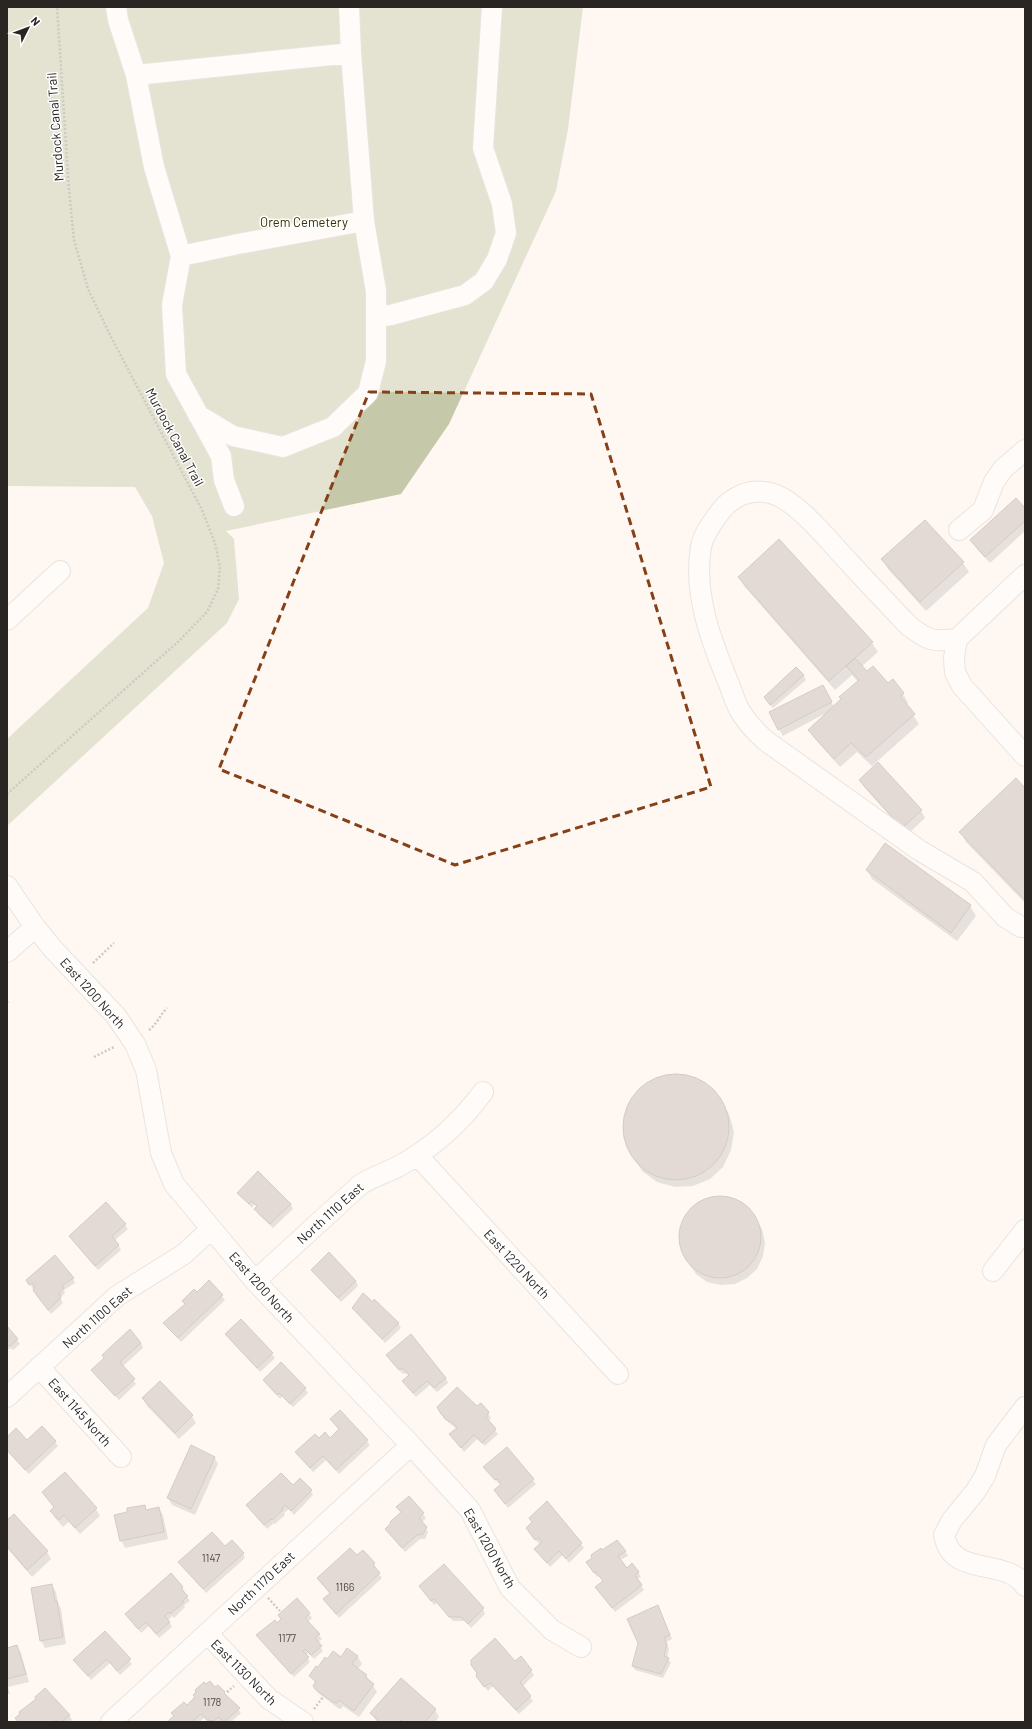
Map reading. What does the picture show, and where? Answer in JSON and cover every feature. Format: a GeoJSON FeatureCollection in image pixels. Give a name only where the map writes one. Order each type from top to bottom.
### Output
{"type":"FeatureCollection","features":[{"type":"Feature","properties":{"kind":"street"},"geometry":{"type":"LineString","coordinates":[[116,7],[118,20],[136,75],[154,167],[181,256],[172,305],[176,374],[221,456],[224,480],[234,506]]}},
{"type":"Feature","properties":{"kind":"street"},"geometry":{"type":"LineString","coordinates":[[198,415],[233,436],[283,447],[333,427],[368,393],[376,361],[376,291],[364,221],[351,53],[349,7]]}},
{"type":"Feature","properties":{"kind":"street"},"geometry":{"type":"LineString","coordinates":[[376,317],[391,315],[465,295],[484,281],[497,259],[506,233],[502,204],[484,148],[492,7]]}},
{"type":"Feature","properties":{"kind":"street"},"geometry":{"type":"LineString","coordinates":[[136,75],[351,53]]}},
{"type":"Feature","properties":{"kind":"street"},"geometry":{"type":"LineString","coordinates":[[181,256],[364,221]]}},
{"type":"Feature","properties":{"kind":"street"},"geometry":{"type":"LineString","coordinates":[[960,530],[983,510],[994,482],[998,476],[1003,469],[1025,450]]}},
{"type":"Feature","properties":{"kind":"street"},"geometry":{"type":"LineString","coordinates":[[1025,575],[957,639],[938,642],[924,637],[909,626],[806,517],[786,501],[770,493],[756,492],[737,496],[727,503],[710,526],[701,546],[700,578],[705,621],[715,650],[741,713],[754,730],[766,741],[919,850],[973,882],[1005,917],[1021,927],[1025,927]]}},
{"type":"Feature","properties":{"kind":"street"},"geometry":{"type":"LineString","coordinates":[[7,620],[60,571]]}},
{"type":"Feature","properties":{"kind":"street"},"geometry":{"type":"LineString","coordinates":[[957,639],[954,658],[955,672],[962,686],[1025,756]]}},
{"type":"Feature","properties":{"kind":"street","name":"East 1200 North"},"geometry":{"type":"LineString","coordinates":[[7,886],[35,927],[53,949],[116,1016],[135,1044],[146,1070],[156,1133],[174,1184],[255,1281],[411,1445],[470,1510],[510,1588],[552,1630],[581,1647]]}},
{"type":"Feature","properties":{"kind":"street"},"geometry":{"type":"LineString","coordinates":[[7,952],[35,927]]}},
{"type":"Feature","properties":{"kind":"street","name":"North 1110 East"},"geometry":{"type":"LineString","coordinates":[[255,1281],[360,1185],[371,1178],[401,1165],[417,1155],[456,1124],[468,1112],[483,1092]]}},
{"type":"Feature","properties":{"kind":"street","name":"East 1220 North"},"geometry":{"type":"LineString","coordinates":[[417,1155],[618,1374]]}},
{"type":"Feature","properties":{"kind":"street","name":"North 1100 East"},"geometry":{"type":"LineString","coordinates":[[7,1397],[118,1296],[184,1254],[211,1229]]}},
{"type":"Feature","properties":{"kind":"street"},"geometry":{"type":"LineString","coordinates":[[993,1271],[1025,1230]]}},
{"type":"Feature","properties":{"kind":"street","name":"East 1145 North"},"geometry":{"type":"LineString","coordinates":[[39,1367],[121,1457]]}},
{"type":"Feature","properties":{"kind":"street"},"geometry":{"type":"LineString","coordinates":[[1025,1407],[996,1445],[985,1476],[975,1492],[952,1520],[944,1536],[949,1551],[957,1557],[979,1566],[1010,1572],[1025,1586]]}},
{"type":"Feature","properties":{"kind":"street","name":"North 1170 East"},"geometry":{"type":"LineString","coordinates":[[111,1722],[411,1445]]}},
{"type":"Feature","properties":{"kind":"street","name":"East 1130 North"},"geometry":{"type":"LineString","coordinates":[[206,1633],[264,1694],[282,1709],[307,1718]]}},
{"type":"Feature","properties":{"kind":"path","name":"Murdock Canal Trail"},"geometry":{"type":"LineString","coordinates":[[7,794],[180,640],[208,612],[218,589],[220,567],[215,543],[202,510],[111,337],[88,289],[74,240],[69,190],[57,7]]}},
{"type":"Feature","properties":{"kind":"path"},"geometry":{"type":"LineString","coordinates":[[93,963],[114,943]]}},
{"type":"Feature","properties":{"kind":"path"},"geometry":{"type":"LineString","coordinates":[[149,1030],[156,1024],[161,1014],[167,1008]]}},
{"type":"Feature","properties":{"kind":"path"},"geometry":{"type":"LineString","coordinates":[[94,1057],[114,1047]]}},
{"type":"Feature","properties":{"kind":"path"},"geometry":{"type":"LineString","coordinates":[[265,1595],[280,1611]]}},
{"type":"Feature","properties":{"kind":"path"},"geometry":{"type":"LineString","coordinates":[[307,1718],[323,1697]]}},
{"type":"Feature","properties":{"kind":"highlighted area"},"geometry":{"type":"Polygon","coordinates":[[[369,392],[591,394],[711,787],[455,865],[219,769],[369,392]]]}},
{"type":"Feature","properties":{"kind":"green space","name":"Orem Cemetery"},"geometry":{"type":"Polygon","coordinates":[[[7,7],[583,7],[568,129],[556,191],[449,424],[401,494],[226,531],[234,539],[239,599],[227,623],[7,826],[7,739],[148,608],[164,563],[152,516],[135,487],[7,486],[7,7]]]}},
{"type":"Feature","properties":{"kind":"building"},"geometry":{"type":"Polygon","coordinates":[[[1016,498],[1025,508],[1025,521],[985,557],[970,540],[1016,498]]]}},
{"type":"Feature","properties":{"kind":"building"},"geometry":{"type":"Polygon","coordinates":[[[925,520],[964,562],[920,602],[881,559],[925,520]]]}},
{"type":"Feature","properties":{"kind":"building"},"geometry":{"type":"Polygon","coordinates":[[[779,539],[873,642],[829,681],[738,577],[779,539]]]}},
{"type":"Feature","properties":{"kind":"building"},"geometry":{"type":"Polygon","coordinates":[[[855,658],[867,671],[873,666],[888,683],[893,679],[904,693],[900,696],[915,714],[866,757],[851,743],[834,759],[808,730],[841,699],[839,697],[859,680],[846,666],[855,658]]]}},
{"type":"Feature","properties":{"kind":"building"},"geometry":{"type":"Polygon","coordinates":[[[796,667],[804,675],[770,705],[764,697],[796,667]]]}},
{"type":"Feature","properties":{"kind":"building"},"geometry":{"type":"Polygon","coordinates":[[[823,685],[832,702],[778,730],[769,712],[823,685]]]}},
{"type":"Feature","properties":{"kind":"building"},"geometry":{"type":"Polygon","coordinates":[[[878,762],[922,810],[902,828],[859,780],[878,762]]]}},
{"type":"Feature","properties":{"kind":"building"},"geometry":{"type":"Polygon","coordinates":[[[1016,778],[1025,788],[1025,900],[959,832],[1016,778]]]}},
{"type":"Feature","properties":{"kind":"building"},"geometry":{"type":"Polygon","coordinates":[[[885,843],[971,905],[951,933],[866,870],[885,843]]]}},
{"type":"Feature","properties":{"kind":"building"},"geometry":{"type":"Polygon","coordinates":[[[676,1074],[696,1078],[714,1089],[725,1107],[729,1127],[725,1147],[714,1165],[696,1176],[676,1180],[656,1176],[638,1165],[627,1147],[623,1127],[627,1107],[638,1089],[656,1078],[676,1074]]]}},
{"type":"Feature","properties":{"kind":"building"},"geometry":{"type":"Polygon","coordinates":[[[258,1171],[291,1204],[270,1224],[254,1209],[257,1206],[251,1201],[249,1204],[237,1193],[258,1171]]]}},
{"type":"Feature","properties":{"kind":"building"},"geometry":{"type":"Polygon","coordinates":[[[720,1196],[736,1199],[749,1208],[758,1221],[761,1237],[758,1253],[749,1266],[736,1275],[720,1278],[704,1275],[691,1266],[682,1253],[679,1237],[682,1221],[691,1208],[704,1199],[720,1196]]]}},
{"type":"Feature","properties":{"kind":"building"},"geometry":{"type":"Polygon","coordinates":[[[106,1202],[126,1224],[112,1236],[119,1245],[95,1266],[69,1236],[106,1202]]]}},
{"type":"Feature","properties":{"kind":"building"},"geometry":{"type":"Polygon","coordinates":[[[329,1252],[356,1281],[338,1298],[311,1270],[329,1252]]]}},
{"type":"Feature","properties":{"kind":"building"},"geometry":{"type":"Polygon","coordinates":[[[55,1255],[74,1278],[62,1285],[64,1288],[59,1293],[61,1298],[48,1310],[33,1290],[35,1287],[32,1283],[29,1285],[26,1280],[55,1255]]]}},
{"type":"Feature","properties":{"kind":"building"},"geometry":{"type":"Polygon","coordinates":[[[209,1280],[223,1295],[178,1338],[163,1323],[185,1304],[182,1301],[194,1289],[197,1292],[209,1280]]]}},
{"type":"Feature","properties":{"kind":"building"},"geometry":{"type":"Polygon","coordinates":[[[363,1293],[373,1302],[374,1299],[399,1323],[382,1339],[352,1308],[363,1293]]]}},
{"type":"Feature","properties":{"kind":"building"},"geometry":{"type":"Polygon","coordinates":[[[241,1319],[273,1353],[257,1368],[225,1334],[241,1319]]]}},
{"type":"Feature","properties":{"kind":"building"},"geometry":{"type":"Polygon","coordinates":[[[7,1326],[18,1339],[10,1346],[7,1345],[7,1326]]]}},
{"type":"Feature","properties":{"kind":"building"},"geometry":{"type":"Polygon","coordinates":[[[130,1329],[141,1343],[120,1362],[135,1379],[115,1396],[91,1370],[104,1358],[102,1355],[130,1329]]]}},
{"type":"Feature","properties":{"kind":"building"},"geometry":{"type":"Polygon","coordinates":[[[411,1334],[446,1378],[434,1388],[427,1381],[413,1393],[402,1381],[409,1375],[403,1368],[399,1370],[386,1355],[411,1334]]]}},
{"type":"Feature","properties":{"kind":"building"},"geometry":{"type":"Polygon","coordinates":[[[281,1362],[306,1388],[290,1404],[279,1393],[277,1395],[263,1380],[281,1362]]]}},
{"type":"Feature","properties":{"kind":"building"},"geometry":{"type":"Polygon","coordinates":[[[160,1381],[193,1415],[175,1433],[142,1398],[160,1381]]]}},
{"type":"Feature","properties":{"kind":"building"},"geometry":{"type":"Polygon","coordinates":[[[457,1387],[477,1406],[481,1403],[489,1412],[486,1417],[496,1429],[482,1443],[474,1435],[461,1448],[449,1434],[457,1428],[441,1414],[437,1407],[457,1387]]]}},
{"type":"Feature","properties":{"kind":"building"},"geometry":{"type":"Polygon","coordinates":[[[340,1410],[368,1440],[336,1470],[323,1456],[310,1468],[295,1452],[315,1434],[319,1438],[325,1432],[330,1438],[339,1429],[330,1419],[340,1410]]]}},
{"type":"Feature","properties":{"kind":"building"},"geometry":{"type":"Polygon","coordinates":[[[42,1426],[56,1441],[25,1470],[7,1450],[7,1437],[16,1428],[27,1440],[42,1426]]]}},
{"type":"Feature","properties":{"kind":"building"},"geometry":{"type":"Polygon","coordinates":[[[191,1445],[215,1457],[191,1509],[167,1498],[191,1445]]]}},
{"type":"Feature","properties":{"kind":"building"},"geometry":{"type":"Polygon","coordinates":[[[507,1447],[534,1479],[505,1504],[494,1490],[501,1484],[498,1479],[495,1480],[483,1467],[507,1447]]]}},
{"type":"Feature","properties":{"kind":"building"},"geometry":{"type":"Polygon","coordinates":[[[65,1472],[97,1508],[75,1528],[64,1515],[59,1520],[50,1511],[54,1507],[42,1492],[65,1472]]]}},
{"type":"Feature","properties":{"kind":"building"},"geometry":{"type":"Polygon","coordinates":[[[281,1473],[293,1485],[300,1478],[312,1490],[291,1511],[285,1505],[282,1509],[283,1510],[264,1525],[246,1505],[281,1473]]]}},
{"type":"Feature","properties":{"kind":"building"},"geometry":{"type":"Polygon","coordinates":[[[409,1496],[424,1513],[419,1518],[427,1527],[423,1534],[417,1535],[402,1548],[385,1529],[401,1512],[396,1507],[409,1496]]]}},
{"type":"Feature","properties":{"kind":"building"},"geometry":{"type":"Polygon","coordinates":[[[547,1501],[582,1543],[566,1559],[559,1551],[547,1563],[534,1549],[542,1542],[539,1538],[535,1540],[526,1528],[532,1522],[529,1518],[547,1501]]]}},
{"type":"Feature","properties":{"kind":"building"},"geometry":{"type":"Polygon","coordinates":[[[145,1505],[146,1510],[159,1507],[164,1532],[120,1541],[114,1515],[127,1512],[127,1508],[145,1505]]]}},
{"type":"Feature","properties":{"kind":"building"},"geometry":{"type":"Polygon","coordinates":[[[14,1514],[48,1551],[27,1570],[7,1546],[7,1520],[14,1514]]]}},
{"type":"Feature","properties":{"kind":"building"},"geometry":{"type":"Polygon","coordinates":[[[212,1532],[225,1546],[232,1540],[244,1553],[203,1589],[178,1562],[212,1532]]]}},
{"type":"Feature","properties":{"kind":"building"},"geometry":{"type":"Polygon","coordinates":[[[617,1540],[626,1551],[618,1556],[627,1568],[632,1563],[639,1572],[635,1575],[642,1585],[612,1608],[595,1587],[603,1581],[596,1572],[594,1573],[586,1562],[592,1558],[591,1555],[617,1540]]]}},
{"type":"Feature","properties":{"kind":"building"},"geometry":{"type":"Polygon","coordinates":[[[350,1548],[357,1555],[363,1550],[375,1563],[373,1565],[380,1573],[336,1614],[323,1599],[330,1593],[317,1578],[350,1548]]]}},
{"type":"Feature","properties":{"kind":"building"},"geometry":{"type":"Polygon","coordinates":[[[444,1564],[484,1608],[468,1624],[461,1617],[449,1617],[434,1599],[431,1601],[419,1586],[444,1564]]]}},
{"type":"Feature","properties":{"kind":"building"},"geometry":{"type":"Polygon","coordinates":[[[171,1573],[183,1587],[181,1589],[188,1596],[182,1601],[184,1602],[170,1614],[169,1612],[165,1616],[170,1622],[156,1634],[146,1622],[138,1629],[125,1614],[171,1573]]]}},
{"type":"Feature","properties":{"kind":"building"},"geometry":{"type":"Polygon","coordinates":[[[52,1584],[55,1601],[57,1601],[63,1637],[40,1641],[31,1588],[52,1584]]]}},
{"type":"Feature","properties":{"kind":"building"},"geometry":{"type":"Polygon","coordinates":[[[297,1598],[310,1613],[305,1618],[320,1634],[315,1638],[322,1646],[311,1655],[305,1649],[303,1651],[309,1657],[291,1674],[256,1635],[275,1620],[277,1623],[281,1619],[278,1615],[297,1598]]]}},
{"type":"Feature","properties":{"kind":"building"},"geometry":{"type":"Polygon","coordinates":[[[658,1605],[670,1635],[664,1638],[667,1644],[664,1656],[669,1658],[661,1674],[632,1666],[638,1643],[627,1619],[658,1605]]]}},
{"type":"Feature","properties":{"kind":"building"},"geometry":{"type":"Polygon","coordinates":[[[105,1631],[131,1659],[117,1671],[107,1659],[88,1676],[73,1660],[105,1631]]]}},
{"type":"Feature","properties":{"kind":"building"},"geometry":{"type":"Polygon","coordinates":[[[495,1638],[515,1661],[521,1656],[532,1670],[520,1682],[531,1696],[516,1710],[490,1683],[484,1687],[476,1676],[477,1673],[471,1665],[471,1660],[495,1638]]]}},
{"type":"Feature","properties":{"kind":"building"},"geometry":{"type":"Polygon","coordinates":[[[17,1645],[26,1674],[7,1679],[7,1648],[17,1645]]]}},
{"type":"Feature","properties":{"kind":"building"},"geometry":{"type":"Polygon","coordinates":[[[347,1648],[358,1656],[352,1664],[367,1675],[365,1677],[374,1684],[354,1711],[339,1700],[337,1703],[333,1702],[315,1689],[313,1686],[316,1681],[309,1676],[316,1666],[318,1667],[325,1657],[327,1659],[333,1651],[341,1657],[347,1648]]]}},
{"type":"Feature","properties":{"kind":"building"},"geometry":{"type":"Polygon","coordinates":[[[401,1678],[436,1709],[425,1722],[404,1722],[401,1720],[399,1722],[380,1722],[370,1713],[401,1678]]]}},
{"type":"Feature","properties":{"kind":"building"},"geometry":{"type":"Polygon","coordinates":[[[210,1681],[215,1687],[218,1685],[240,1708],[224,1722],[218,1717],[214,1721],[207,1720],[201,1714],[192,1722],[170,1722],[169,1720],[174,1716],[171,1713],[184,1702],[187,1705],[195,1697],[193,1695],[196,1692],[195,1690],[204,1682],[206,1684],[210,1681]]]}},
{"type":"Feature","properties":{"kind":"building"},"geometry":{"type":"Polygon","coordinates":[[[45,1688],[70,1715],[62,1722],[58,1722],[56,1720],[53,1722],[18,1722],[15,1718],[20,1714],[19,1712],[36,1699],[35,1697],[45,1688]]]}}]}
